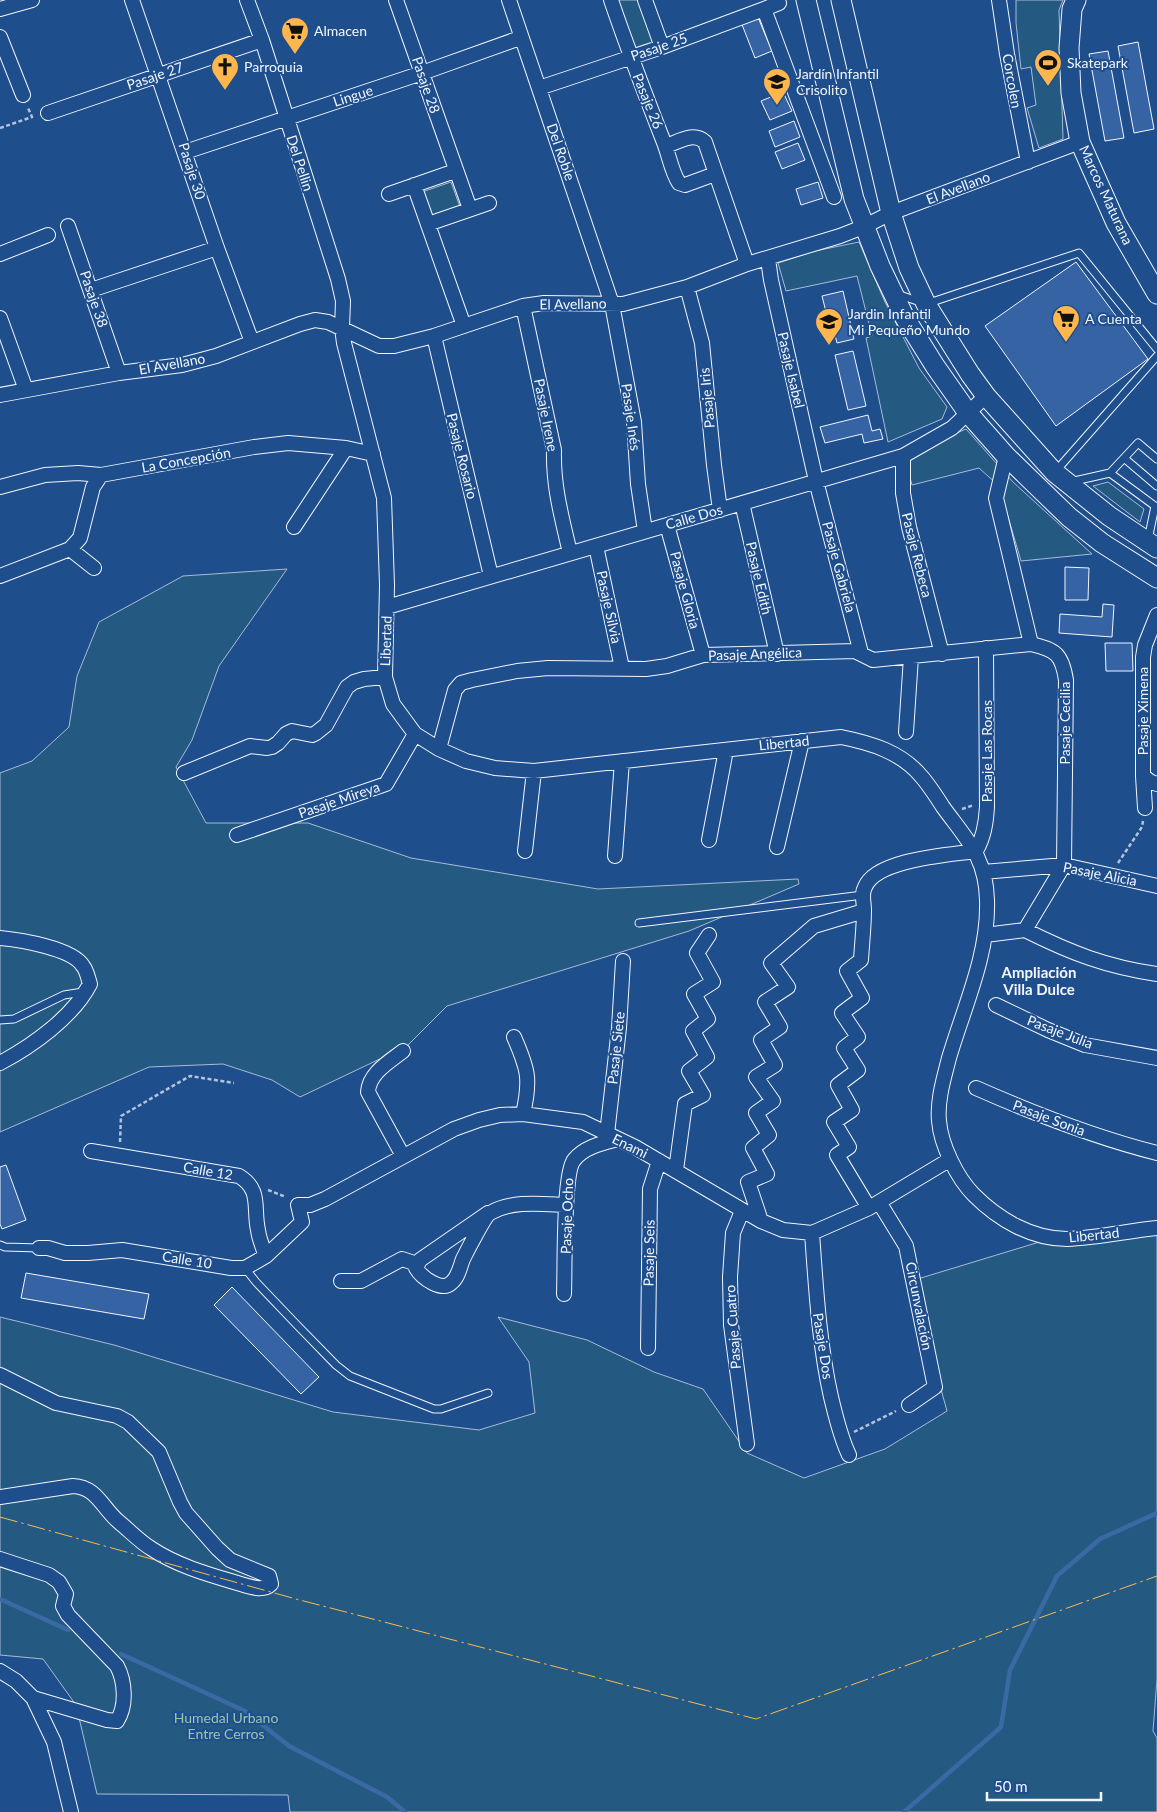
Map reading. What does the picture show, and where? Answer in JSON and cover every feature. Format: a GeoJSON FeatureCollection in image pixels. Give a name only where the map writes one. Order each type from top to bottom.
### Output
{"type":"FeatureCollection","features":[{"type":"Feature","properties":{"kind":"main road"},"geometry":{"type":"LineString","coordinates":[[806,0],[854,199],[892,293],[905,318],[968,413],[1006,456],[1069,517],[1102,542],[1157,578]]}},
{"type":"Feature","properties":{"kind":"main road"},"geometry":{"type":"LineString","coordinates":[[841,0],[891,213],[909,268],[926,304],[986,396],[1061,477],[1109,516],[1152,545]]}},
{"type":"Feature","properties":{"kind":"main road","name":"Marcos Maturana"},"geometry":{"type":"LineString","coordinates":[[1076,0],[1072,9],[1069,48],[1071,93],[1080,142],[1116,223],[1157,294]]}},
{"type":"Feature","properties":{"kind":"street"},"geometry":{"type":"LineString","coordinates":[[0,9],[32,0]]}},
{"type":"Feature","properties":{"kind":"street","name":"Pasaje 30"},"geometry":{"type":"LineString","coordinates":[[132,0],[186,152],[217,248],[252,342]]}},
{"type":"Feature","properties":{"kind":"street","name":"Del Pellin"},"geometry":{"type":"LineString","coordinates":[[246,0],[262,40],[338,279],[343,301],[342,328]]}},
{"type":"Feature","properties":{"kind":"street","name":"Pasaje 28"},"geometry":{"type":"LineString","coordinates":[[396,0],[470,210]]}},
{"type":"Feature","properties":{"kind":"street","name":"Del Roble"},"geometry":{"type":"LineString","coordinates":[[509,0],[520,38],[539,88],[612,304]]}},
{"type":"Feature","properties":{"kind":"street","name":"Pasaje 26"},"geometry":{"type":"LineString","coordinates":[[611,0],[630,57],[666,146],[676,178],[685,185],[715,174]]}},
{"type":"Feature","properties":{"kind":"street"},"geometry":{"type":"LineString","coordinates":[[645,0],[662,47]]}},
{"type":"Feature","properties":{"kind":"street","name":"Corcolen"},"geometry":{"type":"LineString","coordinates":[[999,0],[1007,54],[1028,162]]}},
{"type":"Feature","properties":{"kind":"street","name":"Pasaje 25"},"geometry":{"type":"LineString","coordinates":[[539,88],[662,47],[778,2]]}},
{"type":"Feature","properties":{"kind":"street"},"geometry":{"type":"LineString","coordinates":[[764,9],[834,197]]}},
{"type":"Feature","properties":{"kind":"street"},"geometry":{"type":"LineString","coordinates":[[0,37],[23,95]]}},
{"type":"Feature","properties":{"kind":"street","name":"Lingue"},"geometry":{"type":"LineString","coordinates":[[186,152],[422,74],[520,38]]}},
{"type":"Feature","properties":{"kind":"street","name":"Pasaje 27"},"geometry":{"type":"LineString","coordinates":[[48,112],[262,40]]}},
{"type":"Feature","properties":{"kind":"street","name":"Pasaje 26"},"geometry":{"type":"LineString","coordinates":[[666,146],[693,136],[700,137],[705,142],[747,264]]}},
{"type":"Feature","properties":{"kind":"street","name":"El Avellano"},"geometry":{"type":"LineString","coordinates":[[0,395],[120,373],[182,365],[216,356],[315,320],[328,322],[379,346],[394,346],[434,336],[524,306],[544,303],[623,304],[687,287],[747,264],[768,259],[864,227],[891,213],[1080,142]]}},
{"type":"Feature","properties":{"kind":"street"},"geometry":{"type":"LineString","coordinates":[[389,194],[455,171]]}},
{"type":"Feature","properties":{"kind":"street"},"geometry":{"type":"LineString","coordinates":[[414,185],[464,326]]}},
{"type":"Feature","properties":{"kind":"street"},"geometry":{"type":"LineString","coordinates":[[428,224],[489,203]]}},
{"type":"Feature","properties":{"kind":"street","name":"Pasaje 38"},"geometry":{"type":"LineString","coordinates":[[68,226],[120,373]]}},
{"type":"Feature","properties":{"kind":"street"},"geometry":{"type":"LineString","coordinates":[[0,254],[48,235]]}},
{"type":"Feature","properties":{"kind":"street"},"geometry":{"type":"LineString","coordinates":[[91,290],[217,248]]}},
{"type":"Feature","properties":{"kind":"street","name":"Pasaje Isabel"},"geometry":{"type":"LineString","coordinates":[[768,259],[771,280],[816,481]]}},
{"type":"Feature","properties":{"kind":"street","name":"Pasaje Iris"},"geometry":{"type":"LineString","coordinates":[[687,287],[702,343],[720,510]]}},
{"type":"Feature","properties":{"kind":"street","name":"Pasaje Inés"},"geometry":{"type":"LineString","coordinates":[[612,304],[634,422],[638,484],[645,531]]}},
{"type":"Feature","properties":{"kind":"street","name":"Pasaje Irene"},"geometry":{"type":"LineString","coordinates":[[524,306],[554,450],[556,493],[570,553]]}},
{"type":"Feature","properties":{"kind":"street"},"geometry":{"type":"LineString","coordinates":[[0,318],[26,390]]}},
{"type":"Feature","properties":{"kind":"street","name":"Libertad"},"geometry":{"type":"LineString","coordinates":[[342,328],[344,343],[384,498],[386,514],[387,607],[385,677],[393,704],[415,734],[439,749],[466,761],[495,768],[534,771],[841,737],[873,744],[904,760],[920,775],[976,852],[983,872],[987,898],[985,935],[940,1096],[939,1122],[949,1160],[966,1187],[988,1209],[1014,1225],[1042,1236],[1066,1239],[1157,1228]]}},
{"type":"Feature","properties":{"kind":"street","name":"Pasaje Rosario"},"geometry":{"type":"LineString","coordinates":[[434,336],[492,576]]}},
{"type":"Feature","properties":{"kind":"street","name":"Calle Dos"},"geometry":{"type":"LineString","coordinates":[[387,607],[903,456],[952,428],[986,396]]}},
{"type":"Feature","properties":{"kind":"street","name":"La Concepción"},"geometry":{"type":"LineString","coordinates":[[0,486],[44,475],[78,473],[101,475],[254,447],[288,443],[346,448],[373,454]]}},
{"type":"Feature","properties":{"kind":"street"},"geometry":{"type":"LineString","coordinates":[[294,527],[346,448]]}},
{"type":"Feature","properties":{"kind":"street","name":"Pasaje Rebeca"},"geometry":{"type":"LineString","coordinates":[[903,456],[903,493],[909,527],[942,654]]}},
{"type":"Feature","properties":{"kind":"street"},"geometry":{"type":"LineString","coordinates":[[1006,456],[996,498],[1031,644]]}},
{"type":"Feature","properties":{"kind":"street"},"geometry":{"type":"LineString","coordinates":[[0,576],[70,548],[80,538],[93,488],[101,475]]}},
{"type":"Feature","properties":{"kind":"street","name":"Pasaje Gabriela"},"geometry":{"type":"LineString","coordinates":[[816,481],[861,653]]}},
{"type":"Feature","properties":{"kind":"street","name":"Pasaje Edith"},"geometry":{"type":"LineString","coordinates":[[742,503],[777,654]]}},
{"type":"Feature","properties":{"kind":"street","name":"Pasaje Gloria"},"geometry":{"type":"LineString","coordinates":[[667,525],[703,655]]}},
{"type":"Feature","properties":{"kind":"street","name":"Pasaje Silvia"},"geometry":{"type":"LineString","coordinates":[[596,546],[622,668]]}},
{"type":"Feature","properties":{"kind":"street"},"geometry":{"type":"LineString","coordinates":[[70,548],[94,568]]}},
{"type":"Feature","properties":{"kind":"street","name":"Pasaje Ximena"},"geometry":{"type":"LineString","coordinates":[[1145,808],[1143,776],[1143,657],[1145,645],[1157,616]]}},
{"type":"Feature","properties":{"kind":"street","name":"Pasaje Angélica"},"geometry":{"type":"LineString","coordinates":[[439,749],[455,690],[461,683],[517,671],[548,668],[646,669],[667,666],[703,655],[855,651],[873,660],[1031,644]]}},
{"type":"Feature","properties":{"kind":"street","name":"Pasaje Cecilia"},"geometry":{"type":"LineString","coordinates":[[1031,644],[1048,648],[1055,653],[1064,665],[1066,680],[1064,865]]}},
{"type":"Feature","properties":{"kind":"street","name":"Pasaje Las Rocas"},"geometry":{"type":"LineString","coordinates":[[976,852],[986,826],[986,648]]}},
{"type":"Feature","properties":{"kind":"street"},"geometry":{"type":"LineString","coordinates":[[906,732],[911,657]]}},
{"type":"Feature","properties":{"kind":"street"},"geometry":{"type":"LineString","coordinates":[[184,773],[250,746],[272,747],[292,731],[312,735],[326,725],[347,687],[354,682],[364,679],[385,677]]}},
{"type":"Feature","properties":{"kind":"street","name":"Pasaje Mireya"},"geometry":{"type":"LineString","coordinates":[[237,835],[386,784],[415,734]]}},
{"type":"Feature","properties":{"kind":"street"},"geometry":{"type":"LineString","coordinates":[[777,847],[802,741]]}},
{"type":"Feature","properties":{"kind":"street"},"geometry":{"type":"LineString","coordinates":[[709,840],[726,750]]}},
{"type":"Feature","properties":{"kind":"street"},"geometry":{"type":"LineString","coordinates":[[615,856],[622,761]]}},
{"type":"Feature","properties":{"kind":"street"},"geometry":{"type":"LineString","coordinates":[[525,851],[534,771]]}},
{"type":"Feature","properties":{"kind":"street"},"geometry":{"type":"LineString","coordinates":[[1143,776],[1157,784]]}},
{"type":"Feature","properties":{"kind":"street"},"geometry":{"type":"LineString","coordinates":[[874,1205],[837,1155],[849,1147],[834,1122],[852,1110],[838,1085],[858,1070],[844,1048],[858,1037],[842,1013],[862,998],[847,971],[861,960],[864,911],[863,894],[865,886],[870,879],[890,867],[925,858],[976,852]]}},
{"type":"Feature","properties":{"kind":"street"},"geometry":{"type":"LineString","coordinates":[[1025,930],[1064,865]]}},
{"type":"Feature","properties":{"kind":"street","name":"Pasaje Alicia"},"geometry":{"type":"LineString","coordinates":[[983,872],[1064,865],[1157,886]]}},
{"type":"Feature","properties":{"kind":"street"},"geometry":{"type":"LineString","coordinates":[[761,1221],[748,1182],[767,1174],[753,1148],[769,1135],[756,1113],[773,1101],[756,1078],[775,1065],[761,1040],[780,1026],[765,1002],[788,987],[771,963],[814,926],[864,911]]}},
{"type":"Feature","properties":{"kind":"street"},"geometry":{"type":"LineString","coordinates":[[985,935],[1025,930],[1064,950],[1098,962],[1157,974]]}},
{"type":"Feature","properties":{"kind":"street"},"geometry":{"type":"LineString","coordinates":[[676,1170],[685,1104],[703,1095],[689,1071],[707,1057],[693,1031],[708,1019],[694,994],[713,982],[697,953],[709,935]]}},
{"type":"Feature","properties":{"kind":"street"},"geometry":{"type":"LineString","coordinates":[[0,938],[32,942],[76,958],[83,966],[90,984],[74,1007],[48,1032],[16,1055],[0,1063]]}},
{"type":"Feature","properties":{"kind":"street","name":"Pasaje Siete"},"geometry":{"type":"LineString","coordinates":[[613,1137],[623,961]]}},
{"type":"Feature","properties":{"kind":"street","name":"Pasaje Julia"},"geometry":{"type":"LineString","coordinates":[[996,1005],[1085,1045],[1157,1058]]}},
{"type":"Feature","properties":{"kind":"street"},"geometry":{"type":"LineString","coordinates":[[514,1037],[526,1064],[528,1092],[523,1114]]}},
{"type":"Feature","properties":{"kind":"street"},"geometry":{"type":"LineString","coordinates":[[403,1051],[384,1065],[372,1078],[368,1092],[403,1156]]}},
{"type":"Feature","properties":{"kind":"street","name":"Pasaje Sonia"},"geometry":{"type":"LineString","coordinates":[[976,1088],[1070,1127],[1120,1144],[1157,1153]]}},
{"type":"Feature","properties":{"kind":"street","name":"Enami"},"geometry":{"type":"LineString","coordinates":[[298,1205],[310,1205],[325,1199],[454,1129],[500,1115],[523,1114],[583,1122],[676,1170],[761,1221],[783,1230],[812,1233],[874,1205],[949,1160]]}},
{"type":"Feature","properties":{"kind":"street","name":"Pasaje Ocho"},"geometry":{"type":"LineString","coordinates":[[564,1294],[566,1205],[569,1169],[573,1160],[613,1137]]}},
{"type":"Feature","properties":{"kind":"street","name":"Calle 12"},"geometry":{"type":"LineString","coordinates":[[91,1151],[239,1176],[250,1184],[254,1191],[258,1230],[266,1256]]}},
{"type":"Feature","properties":{"kind":"street","name":"Pasaje Seis"},"geometry":{"type":"LineString","coordinates":[[648,1348],[650,1189],[659,1161]]}},
{"type":"Feature","properties":{"kind":"street"},"geometry":{"type":"LineString","coordinates":[[245,1268],[266,1256],[302,1222],[298,1205]]}},
{"type":"Feature","properties":{"kind":"street"},"geometry":{"type":"LineString","coordinates":[[488,1214],[452,1283],[447,1286],[441,1286],[424,1278],[416,1268],[417,1264],[427,1253],[488,1214],[502,1207],[518,1205],[566,1205]]}},
{"type":"Feature","properties":{"kind":"street","name":"Circunvalación"},"geometry":{"type":"LineString","coordinates":[[874,1205],[906,1246],[935,1387],[909,1405]]}},
{"type":"Feature","properties":{"kind":"street","name":"Pasaje Cuatro"},"geometry":{"type":"LineString","coordinates":[[742,1211],[733,1233],[730,1277],[732,1334],[747,1444]]}},
{"type":"Feature","properties":{"kind":"street","name":"Pasaje Dos"},"geometry":{"type":"LineString","coordinates":[[812,1233],[816,1303],[823,1361],[841,1438],[849,1455]]}},
{"type":"Feature","properties":{"kind":"street","name":"Calle 10"},"geometry":{"type":"LineString","coordinates":[[39,1248],[48,1248],[65,1253],[122,1250],[231,1268],[245,1268]]}},
{"type":"Feature","properties":{"kind":"street"},"geometry":{"type":"LineString","coordinates":[[341,1281],[361,1281],[402,1259],[417,1264]]}},
{"type":"Feature","properties":{"kind":"street"},"geometry":{"type":"LineString","coordinates":[[0,1375],[56,1403],[117,1416],[128,1422],[159,1452],[186,1513],[216,1548],[230,1560],[269,1576],[271,1584],[266,1588],[243,1585],[198,1571],[152,1550],[112,1517],[91,1491],[83,1486],[0,1497]]}},
{"type":"Feature","properties":{"kind":"street"},"geometry":{"type":"LineString","coordinates":[[0,1559],[49,1574],[59,1582],[66,1594],[63,1606],[68,1615],[117,1666],[122,1675],[124,1695],[121,1715],[117,1721],[107,1720],[33,1698]]}},
{"type":"Feature","properties":{"kind":"street"},"geometry":{"type":"LineString","coordinates":[[0,1672],[16,1681],[33,1698],[54,1742],[70,1805]]}},
{"type":"Feature","properties":{"kind":"lane"},"geometry":{"type":"LineString","coordinates":[[892,293],[926,304],[1079,253],[1157,349]]}},
{"type":"Feature","properties":{"kind":"lane"},"geometry":{"type":"LineString","coordinates":[[1061,477],[1157,356]]}},
{"type":"Feature","properties":{"kind":"lane"},"geometry":{"type":"LineString","coordinates":[[1110,473],[1138,443],[1157,459]]}},
{"type":"Feature","properties":{"kind":"lane"},"geometry":{"type":"LineString","coordinates":[[1124,458],[1157,486]]}},
{"type":"Feature","properties":{"kind":"lane"},"geometry":{"type":"LineString","coordinates":[[1061,477],[1110,473],[1156,505],[1152,545]]}},
{"type":"Feature","properties":{"kind":"lane"},"geometry":{"type":"LineString","coordinates":[[639,923],[863,894]]}},
{"type":"Feature","properties":{"kind":"lane"},"geometry":{"type":"LineString","coordinates":[[0,1020],[14,1019],[64,996],[86,991]]}},
{"type":"Feature","properties":{"kind":"lane"},"geometry":{"type":"LineString","coordinates":[[0,1245],[5,1247],[39,1248]]}},
{"type":"Feature","properties":{"kind":"lane"},"geometry":{"type":"LineString","coordinates":[[245,1268],[290,1318],[336,1365],[350,1376],[434,1409],[441,1409],[488,1393]]}},
{"type":"Feature","properties":{"kind":"path"},"geometry":{"type":"LineString","coordinates":[[0,128],[32,117]]}},
{"type":"Feature","properties":{"kind":"path"},"geometry":{"type":"LineString","coordinates":[[948,814],[987,800]]}},
{"type":"Feature","properties":{"kind":"path"},"geometry":{"type":"LineString","coordinates":[[1110,874],[1142,827],[1145,808]]}},
{"type":"Feature","properties":{"kind":"path"},"geometry":{"type":"LineString","coordinates":[[120,1156],[120,1116],[190,1076],[234,1083]]}},
{"type":"Feature","properties":{"kind":"path"},"geometry":{"type":"LineString","coordinates":[[250,1184],[283,1194],[298,1205]]}},
{"type":"Feature","properties":{"kind":"path"},"geometry":{"type":"LineString","coordinates":[[841,1438],[909,1405]]}},
{"type":"Feature","properties":{"kind":"green space"},"geometry":{"type":"Polygon","coordinates":[[[617,0],[640,0],[655,41],[634,48],[617,0]]]}},
{"type":"Feature","properties":{"kind":"green space","name":"Skatepark"},"geometry":{"type":"Polygon","coordinates":[[[1016,0],[1063,0],[1059,10],[1063,139],[1039,148],[1027,108],[1036,105],[1031,67],[1021,69],[1016,23],[1016,0]]]}},
{"type":"Feature","properties":{"kind":"green space"},"geometry":{"type":"Polygon","coordinates":[[[451,182],[460,207],[431,218],[422,192],[451,182]]]}},
{"type":"Feature","properties":{"kind":"green space"},"geometry":{"type":"Polygon","coordinates":[[[859,242],[885,302],[919,368],[947,407],[942,419],[888,442],[866,338],[872,336],[857,276],[786,291],[778,263],[815,251],[859,242]]]}},
{"type":"Feature","properties":{"kind":"green space"},"geometry":{"type":"Polygon","coordinates":[[[966,429],[1013,482],[1092,554],[1021,561],[999,486],[979,468],[912,485],[904,456],[966,429]]]}},
{"type":"Feature","properties":{"kind":"green space"},"geometry":{"type":"Polygon","coordinates":[[[1108,482],[1144,509],[1140,522],[1093,486],[1108,482]]]}},
{"type":"Feature","properties":{"kind":"green space"},"geometry":{"type":"Polygon","coordinates":[[[287,569],[219,666],[192,740],[176,767],[206,823],[308,823],[411,858],[598,889],[798,879],[799,884],[689,931],[447,1006],[407,1046],[300,1097],[272,1080],[223,1064],[149,1067],[0,1132],[0,773],[32,761],[69,727],[77,676],[99,622],[183,576],[287,569]]]}},
{"type":"Feature","properties":{"kind":"green space","name":"Humedal Urbano Entre Cerros"},"geometry":{"type":"Polygon","coordinates":[[[1157,1228],[1157,1679],[1153,1731],[1157,1738],[1157,1812],[290,1812],[288,1795],[97,1794],[76,1705],[43,1659],[0,1655],[0,1317],[114,1345],[333,1412],[479,1430],[535,1413],[529,1362],[498,1317],[587,1340],[654,1372],[703,1389],[747,1453],[804,1478],[885,1449],[947,1411],[911,1281],[1046,1240],[1157,1228]]]}},
{"type":"Feature","properties":{"kind":"building"},"geometry":{"type":"Polygon","coordinates":[[[757,15],[772,51],[755,58],[741,22],[757,15]]]}},
{"type":"Feature","properties":{"kind":"building"},"geometry":{"type":"Polygon","coordinates":[[[1138,42],[1154,129],[1134,133],[1118,46],[1138,42]]]}},
{"type":"Feature","properties":{"kind":"building"},"geometry":{"type":"Polygon","coordinates":[[[1108,51],[1124,138],[1105,141],[1089,54],[1108,51]]]}},
{"type":"Feature","properties":{"kind":"building","name":"Jardín Infantil Crisolito"},"geometry":{"type":"Polygon","coordinates":[[[783,92],[792,111],[770,120],[761,101],[783,92]]]}},
{"type":"Feature","properties":{"kind":"building"},"geometry":{"type":"Polygon","coordinates":[[[794,121],[800,137],[775,147],[769,131],[794,121]]]}},
{"type":"Feature","properties":{"kind":"building"},"geometry":{"type":"Polygon","coordinates":[[[798,143],[805,160],[782,169],[775,152],[798,143]]]}},
{"type":"Feature","properties":{"kind":"building"},"geometry":{"type":"Polygon","coordinates":[[[818,182],[823,198],[801,205],[796,189],[818,182]]]}},
{"type":"Feature","properties":{"kind":"building","name":"A Cuenta"},"geometry":{"type":"Polygon","coordinates":[[[1076,262],[1148,359],[1056,426],[985,326],[1076,262]]]}},
{"type":"Feature","properties":{"kind":"building"},"geometry":{"type":"Polygon","coordinates":[[[843,291],[854,339],[837,343],[829,311],[826,312],[822,296],[843,291]]]}},
{"type":"Feature","properties":{"kind":"building"},"geometry":{"type":"Polygon","coordinates":[[[853,351],[866,406],[848,410],[835,355],[853,351]]]}},
{"type":"Feature","properties":{"kind":"building"},"geometry":{"type":"Polygon","coordinates":[[[868,415],[872,431],[880,429],[883,439],[864,443],[862,434],[825,443],[820,427],[868,415]]]}},
{"type":"Feature","properties":{"kind":"building"},"geometry":{"type":"Polygon","coordinates":[[[1065,567],[1089,568],[1088,600],[1065,600],[1065,567]]]}},
{"type":"Feature","properties":{"kind":"building"},"geometry":{"type":"Polygon","coordinates":[[[1103,604],[1114,605],[1112,637],[1059,633],[1060,614],[1102,617],[1103,604]]]}},
{"type":"Feature","properties":{"kind":"building"},"geometry":{"type":"Polygon","coordinates":[[[1105,643],[1132,643],[1133,671],[1106,671],[1105,643]]]}},
{"type":"Feature","properties":{"kind":"building"},"geometry":{"type":"Polygon","coordinates":[[[6,1165],[26,1220],[2,1229],[0,1224],[0,1167],[6,1165]]]}},
{"type":"Feature","properties":{"kind":"building"},"geometry":{"type":"Polygon","coordinates":[[[26,1273],[149,1294],[144,1319],[21,1298],[26,1273]]]}},
{"type":"Feature","properties":{"kind":"building"},"geometry":{"type":"Polygon","coordinates":[[[232,1287],[319,1377],[301,1394],[214,1305],[232,1287]]]}},
{"type":"Feature","properties":{"kind":"waterway"},"geometry":{"type":"LineString","coordinates":[[904,1812],[1001,1727],[1010,1670],[1057,1576],[1100,1539],[1157,1513]]}},
{"type":"Feature","properties":{"kind":"waterway"},"geometry":{"type":"LineString","coordinates":[[0,1599],[68,1630]]}},
{"type":"Feature","properties":{"kind":"waterway"},"geometry":{"type":"LineString","coordinates":[[121,1654],[245,1711],[289,1746],[387,1797],[405,1812]]}},
{"type":"Feature","properties":{"kind":"power"},"geometry":{"type":"LineString","coordinates":[[0,1517],[296,1599],[756,1719],[1157,1576]]}},
{"type":"Feature","properties":{"kind":"place","name":"Almacen"},"geometry":{"type":"Point","coordinates":[295,55]}},
{"type":"Feature","properties":{"kind":"place","name":"Skatepark"},"geometry":{"type":"Point","coordinates":[1048,87]}},
{"type":"Feature","properties":{"kind":"place","name":"Parroquia"},"geometry":{"type":"Point","coordinates":[225,91]}},
{"type":"Feature","properties":{"kind":"place","name":"Jardín Infantil Crisolito"},"geometry":{"type":"Point","coordinates":[777,106]}},
{"type":"Feature","properties":{"kind":"place","name":"A Cuenta"},"geometry":{"type":"Point","coordinates":[1066,343]}},
{"type":"Feature","properties":{"kind":"place","name":"Jardin Infantil Mi Pequeño Mundo"},"geometry":{"type":"Point","coordinates":[829,346]}},
{"type":"Feature","properties":{"kind":"district","name":"Ampliación Villa Dulce"},"geometry":{"type":"Point","coordinates":[1039,982]}}]}
